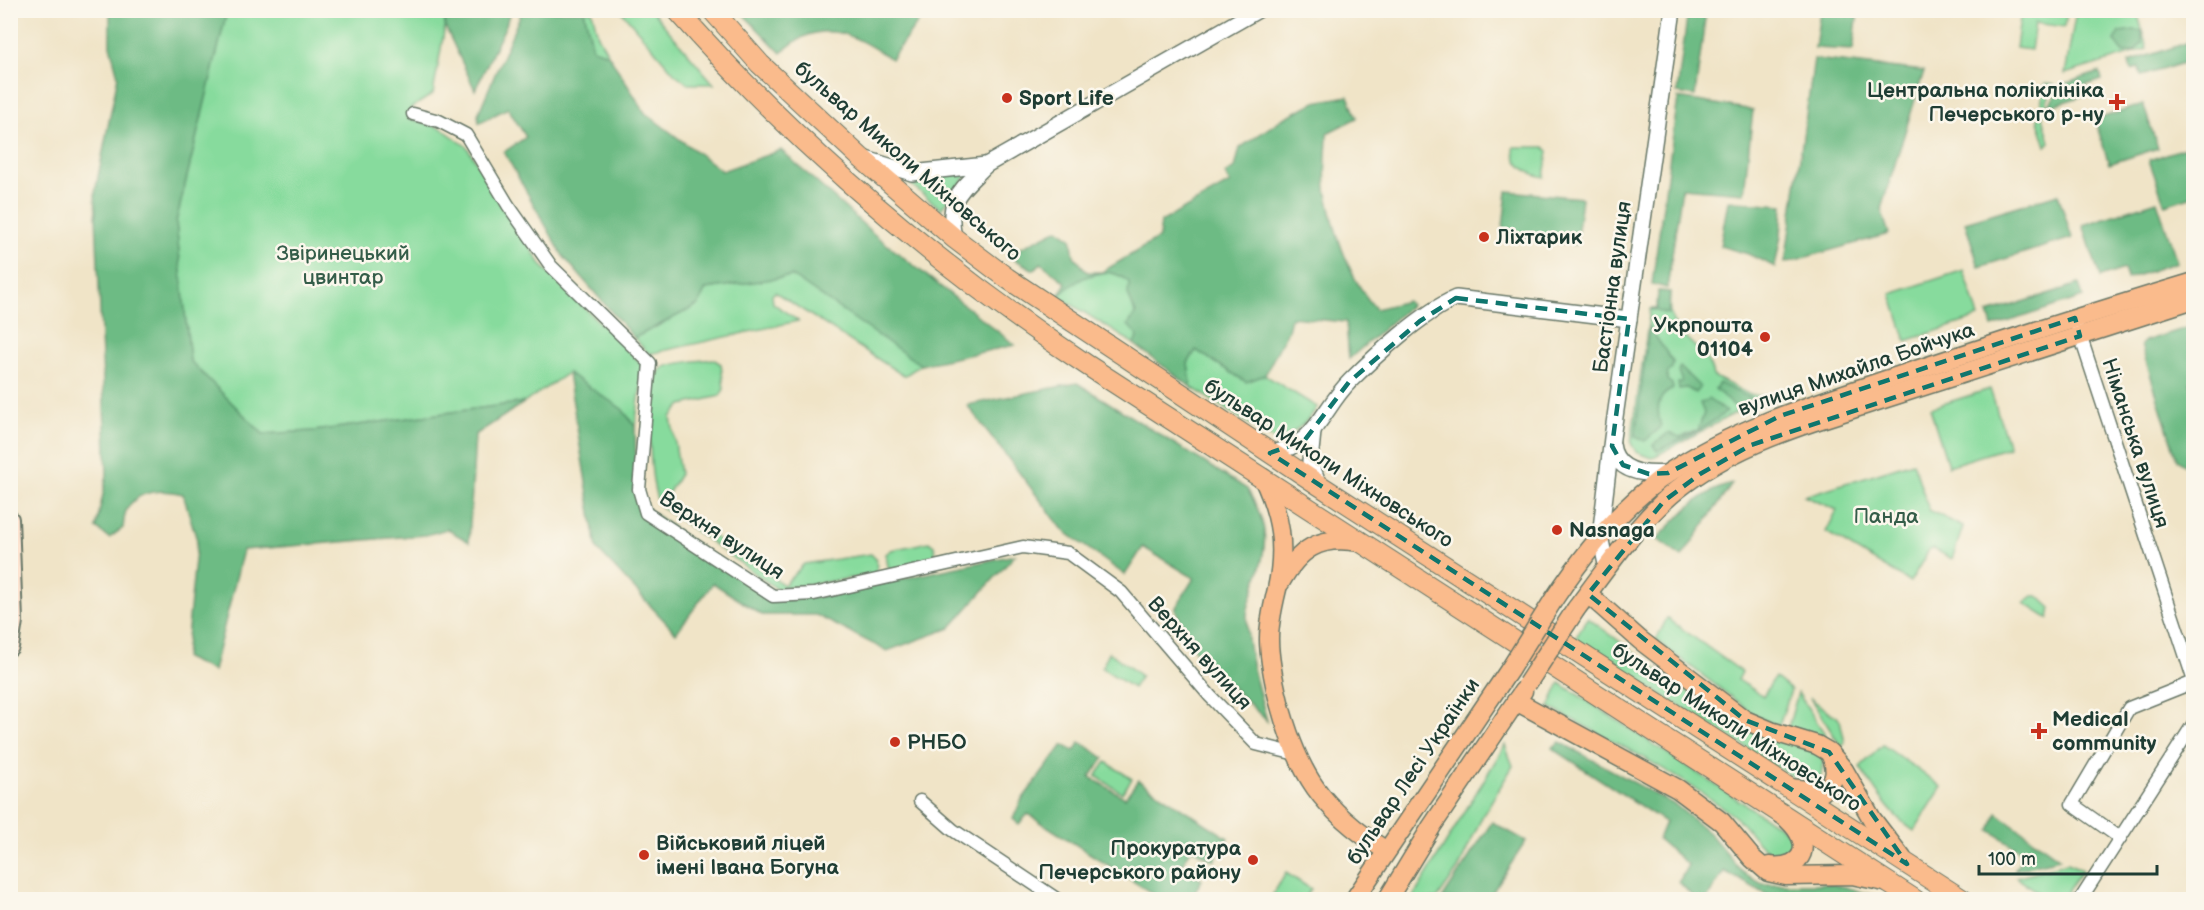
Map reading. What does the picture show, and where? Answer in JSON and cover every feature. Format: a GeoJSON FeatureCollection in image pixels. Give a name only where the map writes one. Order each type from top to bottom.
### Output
{"type":"FeatureCollection","features":[{"type":"Feature","properties":{"kind":"highway"},"geometry":{"type":"LineString","coordinates":[[677,10],[763,103],[944,263],[1053,342],[1915,900]]}},
{"type":"Feature","properties":{"kind":"highway","name":"бульвар Миколи Міхновського"},"geometry":{"type":"LineString","coordinates":[[712,10],[782,85],[860,157],[954,238],[1061,315],[1319,485],[1963,900]]}},
{"type":"Feature","properties":{"kind":"main road","name":"вулиця Михайла Бойчука"},"geometry":{"type":"LineString","coordinates":[[1516,701],[1576,609],[1606,569],[1649,516],[1671,495],[1700,474],[1751,445],[2078,327],[2193,282]]}},
{"type":"Feature","properties":{"kind":"main road","name":"вулиця Михайла Бойчука"},"geometry":{"type":"LineString","coordinates":[[1554,599],[1600,536],[1668,473],[1713,446],[1780,416],[2078,327],[2193,299]]}},
{"type":"Feature","properties":{"kind":"main road"},"geometry":{"type":"LineString","coordinates":[[1263,478],[1280,518],[1282,536],[1277,587],[1270,622],[1271,664],[1281,707],[1296,754],[1312,785],[1330,807],[1360,834],[1385,850]]}},
{"type":"Feature","properties":{"kind":"main road"},"geometry":{"type":"LineString","coordinates":[[10,519],[14,621],[10,647]]}},
{"type":"Feature","properties":{"kind":"main road"},"geometry":{"type":"LineString","coordinates":[[1277,587],[1291,562],[1302,552],[1337,538],[1362,542]]}},
{"type":"Feature","properties":{"kind":"main road"},"geometry":{"type":"LineString","coordinates":[[1588,594],[1640,640],[1745,720],[1772,732],[1817,745],[1829,752],[1844,770],[1872,819],[1907,864]]}},
{"type":"Feature","properties":{"kind":"main road","name":"бульвар Лесі Українки"},"geometry":{"type":"LineString","coordinates":[[1354,900],[1385,850],[1510,669],[1554,599]]}},
{"type":"Feature","properties":{"kind":"main road"},"geometry":{"type":"LineString","coordinates":[[1387,900],[1516,701],[1678,789],[1722,822],[1760,865],[1776,875],[1852,875],[1890,883]]}},
{"type":"Feature","properties":{"kind":"main road"},"geometry":{"type":"LineString","coordinates":[[1476,720],[1485,720],[1495,734]]}},
{"type":"Feature","properties":{"kind":"main road"},"geometry":{"type":"LineString","coordinates":[[1785,786],[1822,792],[1832,784],[1835,773],[1835,765],[1829,752]]}},
{"type":"Feature","properties":{"kind":"main road"},"geometry":{"type":"LineString","coordinates":[[1760,865],[1782,867],[1791,865],[1803,853],[1805,846],[1802,836],[1780,813]]}},
{"type":"Feature","properties":{"kind":"street"},"geometry":{"type":"LineString","coordinates":[[954,238],[950,208],[957,195],[986,165],[1258,10]]}},
{"type":"Feature","properties":{"kind":"street","name":"Бастіонна вулиця"},"geometry":{"type":"LineString","coordinates":[[1606,569],[1600,536],[1673,10]]}},
{"type":"Feature","properties":{"kind":"street","name":"Верхня вулиця"},"geometry":{"type":"LineString","coordinates":[[413,114],[439,121],[466,135],[551,266],[650,363],[639,489],[646,513],[773,596],[814,594],[1023,547],[1068,553],[1120,592],[1210,696],[1256,744],[1296,754]]}},
{"type":"Feature","properties":{"kind":"street"},"geometry":{"type":"LineString","coordinates":[[860,157],[912,173],[986,165]]}},
{"type":"Feature","properties":{"kind":"street"},"geometry":{"type":"LineString","coordinates":[[1270,453],[1294,447],[1313,432],[1349,382],[1429,314],[1456,298],[1629,319]]}},
{"type":"Feature","properties":{"kind":"street","name":"Німанська вулиця"},"geometry":{"type":"LineString","coordinates":[[2078,327],[2193,682]]}},
{"type":"Feature","properties":{"kind":"street"},"geometry":{"type":"LineString","coordinates":[[1313,432],[1310,461],[1319,485]]}},
{"type":"Feature","properties":{"kind":"street"},"geometry":{"type":"LineString","coordinates":[[1612,438],[1613,452],[1629,469],[1642,474],[1668,473]]}},
{"type":"Feature","properties":{"kind":"street"},"geometry":{"type":"LineString","coordinates":[[2120,837],[2072,804],[2129,708],[2193,682]]}},
{"type":"Feature","properties":{"kind":"street"},"geometry":{"type":"LineString","coordinates":[[2080,900],[2193,723]]}},
{"type":"Feature","properties":{"kind":"street"},"geometry":{"type":"LineString","coordinates":[[920,801],[953,830],[1058,900]]}},
{"type":"Feature","properties":{"kind":"street"},"geometry":{"type":"LineString","coordinates":[[1398,900],[1400,878]]}},
{"type":"Feature","properties":{"kind":"highlighted area"},"geometry":{"type":"Polygon","coordinates":[[[1456,298],[1629,319],[1612,446],[1623,465],[1649,474],[1668,473],[1780,416],[2075,318],[2080,336],[1751,445],[1700,474],[1664,501],[1588,594],[1745,720],[1829,752],[1907,864],[1270,453],[1304,441],[1349,382],[1420,321],[1456,298]]]}},
{"type":"Feature","properties":{"kind":"green space"},"geometry":{"type":"Polygon","coordinates":[[[110,11],[227,11],[176,222],[190,361],[263,434],[314,431],[525,402],[475,435],[469,542],[447,529],[426,535],[243,550],[213,671],[185,658],[197,540],[183,494],[160,491],[138,498],[126,511],[123,528],[109,538],[96,528],[107,475],[95,192],[118,76],[110,45],[110,11]]]}},
{"type":"Feature","properties":{"kind":"green space","name":"Звіринецький цвинтар"},"geometry":{"type":"Polygon","coordinates":[[[227,11],[444,11],[445,26],[433,94],[411,108],[407,118],[441,128],[467,147],[542,266],[644,366],[635,426],[622,409],[568,373],[525,402],[314,431],[263,434],[190,361],[176,222],[227,11]]]}},
{"type":"Feature","properties":{"kind":"green space"},"geometry":{"type":"Polygon","coordinates":[[[444,11],[510,11],[506,25],[475,90],[445,26],[444,11]]]}},
{"type":"Feature","properties":{"kind":"green space"},"geometry":{"type":"Polygon","coordinates":[[[522,11],[584,11],[593,49],[608,54],[645,113],[722,171],[781,150],[875,235],[1015,345],[921,365],[792,276],[706,289],[698,305],[634,338],[563,256],[504,152],[526,137],[508,108],[479,123],[478,114],[522,11]]]}},
{"type":"Feature","properties":{"kind":"green space"},"geometry":{"type":"Polygon","coordinates":[[[584,11],[592,11],[598,36],[608,54],[593,50],[584,11]]]}},
{"type":"Feature","properties":{"kind":"green space"},"geometry":{"type":"Polygon","coordinates":[[[621,11],[652,11],[714,84],[689,84],[675,74],[621,11]]]}},
{"type":"Feature","properties":{"kind":"green space"},"geometry":{"type":"Polygon","coordinates":[[[740,11],[926,11],[891,59],[863,42],[836,32],[809,35],[781,53],[740,11]]]}},
{"type":"Feature","properties":{"kind":"green space"},"geometry":{"type":"Polygon","coordinates":[[[1688,11],[1706,11],[1695,96],[1677,93],[1688,11]]]}},
{"type":"Feature","properties":{"kind":"green space"},"geometry":{"type":"Polygon","coordinates":[[[1820,11],[1858,11],[1853,50],[1815,48],[1820,11]]]}},
{"type":"Feature","properties":{"kind":"green space"},"geometry":{"type":"Polygon","coordinates":[[[2021,11],[2067,11],[2065,27],[2035,23],[2031,50],[2016,48],[2021,11]]]}},
{"type":"Feature","properties":{"kind":"green space"},"geometry":{"type":"Polygon","coordinates":[[[2076,11],[2137,11],[2147,49],[2065,74],[2076,11]]]}},
{"type":"Feature","properties":{"kind":"green space"},"geometry":{"type":"Polygon","coordinates":[[[2142,31],[2142,44],[2134,52],[2124,53],[2115,41],[2119,32],[2142,31]]]}},
{"type":"Feature","properties":{"kind":"green space"},"geometry":{"type":"Polygon","coordinates":[[[2192,41],[2193,70],[2190,61],[2141,76],[2139,68],[2131,70],[2129,62],[2192,41]]]}},
{"type":"Feature","properties":{"kind":"green space"},"geometry":{"type":"Polygon","coordinates":[[[1814,59],[1924,71],[1881,209],[1889,234],[1785,263],[1814,59]]]}},
{"type":"Feature","properties":{"kind":"green space"},"geometry":{"type":"Polygon","coordinates":[[[2100,72],[2102,80],[2086,85],[2089,94],[2048,107],[2061,85],[2100,72]]]}},
{"type":"Feature","properties":{"kind":"green space"},"geometry":{"type":"Polygon","coordinates":[[[2045,84],[2054,85],[2042,113],[2050,142],[2046,146],[2038,120],[2045,84]]]}},
{"type":"Feature","properties":{"kind":"green space"},"geometry":{"type":"Polygon","coordinates":[[[1348,96],[1357,118],[1327,133],[1326,187],[1334,225],[1344,255],[1358,284],[1376,309],[1407,301],[1411,305],[1349,359],[1346,322],[1291,317],[1288,330],[1265,375],[1246,382],[1196,350],[1188,363],[1191,387],[1134,344],[1138,336],[1128,325],[1136,313],[1128,295],[1129,282],[1120,276],[1101,272],[1159,238],[1161,222],[1230,183],[1225,174],[1235,168],[1240,148],[1282,119],[1315,102],[1348,96]]]}},
{"type":"Feature","properties":{"kind":"green space"},"geometry":{"type":"Polygon","coordinates":[[[1678,98],[1753,110],[1744,193],[1682,188],[1667,288],[1652,284],[1678,98]]]}},
{"type":"Feature","properties":{"kind":"green space"},"geometry":{"type":"Polygon","coordinates":[[[2143,104],[2158,148],[2109,164],[2095,120],[2143,104]]]}},
{"type":"Feature","properties":{"kind":"green space"},"geometry":{"type":"Polygon","coordinates":[[[2193,145],[2193,196],[2165,205],[2149,160],[2193,145]]]}},
{"type":"Feature","properties":{"kind":"green space"},"geometry":{"type":"Polygon","coordinates":[[[1514,147],[1544,147],[1548,151],[1544,177],[1532,174],[1519,164],[1514,147]]]}},
{"type":"Feature","properties":{"kind":"green space"},"geometry":{"type":"Polygon","coordinates":[[[969,173],[941,209],[908,182],[920,178],[969,173]]]}},
{"type":"Feature","properties":{"kind":"green space"},"geometry":{"type":"Polygon","coordinates":[[[1507,191],[1582,198],[1576,245],[1502,236],[1507,191]]]}},
{"type":"Feature","properties":{"kind":"green space"},"geometry":{"type":"Polygon","coordinates":[[[2058,194],[2072,238],[1979,267],[1965,222],[2058,194]]]}},
{"type":"Feature","properties":{"kind":"green space"},"geometry":{"type":"Polygon","coordinates":[[[1728,201],[1783,205],[1781,235],[1775,267],[1748,254],[1720,246],[1728,201]]]}},
{"type":"Feature","properties":{"kind":"green space"},"geometry":{"type":"Polygon","coordinates":[[[2157,201],[2177,262],[2127,279],[2124,269],[2100,277],[2083,225],[2157,201]]]}},
{"type":"Feature","properties":{"kind":"green space"},"geometry":{"type":"Polygon","coordinates":[[[1058,229],[1071,238],[1074,256],[1087,272],[1101,272],[1074,283],[1058,296],[1066,283],[1041,263],[1034,270],[1007,255],[1058,229]]]}},
{"type":"Feature","properties":{"kind":"green space"},"geometry":{"type":"Polygon","coordinates":[[[1964,270],[1979,317],[1906,341],[1891,294],[1964,270]]]}},
{"type":"Feature","properties":{"kind":"green space"},"geometry":{"type":"Polygon","coordinates":[[[1107,272],[1118,274],[1129,282],[1130,298],[1138,329],[1134,344],[1058,296],[1079,278],[1107,272]]]}},
{"type":"Feature","properties":{"kind":"green space"},"geometry":{"type":"Polygon","coordinates":[[[792,276],[921,365],[904,376],[775,292],[772,295],[773,303],[798,321],[649,354],[634,338],[698,305],[706,289],[792,276]]]}},
{"type":"Feature","properties":{"kind":"green space"},"geometry":{"type":"Polygon","coordinates":[[[2079,284],[2083,297],[1992,327],[1988,313],[2079,284]]]}},
{"type":"Feature","properties":{"kind":"green space"},"geometry":{"type":"Polygon","coordinates":[[[1658,291],[1670,292],[1670,310],[1673,321],[1705,358],[1713,376],[1750,395],[1775,397],[1797,392],[1735,413],[1652,458],[1636,452],[1631,443],[1650,309],[1657,309],[1658,291]]]}},
{"type":"Feature","properties":{"kind":"green space"},"geometry":{"type":"Polygon","coordinates":[[[1658,291],[1670,292],[1668,314],[1650,309],[1657,309],[1658,291]]]}},
{"type":"Feature","properties":{"kind":"green space"},"geometry":{"type":"Polygon","coordinates":[[[2193,326],[2193,342],[2189,343],[2193,357],[2193,382],[2190,383],[2194,393],[2193,485],[2188,468],[2177,460],[2141,345],[2145,341],[2193,326]]]}},
{"type":"Feature","properties":{"kind":"green space"},"geometry":{"type":"Polygon","coordinates":[[[1649,327],[1673,362],[1672,368],[1668,371],[1667,380],[1672,384],[1673,389],[1660,400],[1658,410],[1661,427],[1645,441],[1635,437],[1649,327]]]}},
{"type":"Feature","properties":{"kind":"green space"},"geometry":{"type":"Polygon","coordinates":[[[1196,350],[1246,382],[1265,375],[1317,407],[1299,428],[1276,441],[1191,387],[1188,363],[1196,350]]]}},
{"type":"Feature","properties":{"kind":"green space"},"geometry":{"type":"Polygon","coordinates":[[[713,359],[721,364],[724,389],[720,396],[682,405],[671,417],[680,474],[663,502],[784,585],[804,564],[871,554],[876,559],[877,570],[874,575],[777,589],[660,506],[653,479],[650,434],[653,391],[657,376],[663,368],[668,366],[713,359]]]}},
{"type":"Feature","properties":{"kind":"green space"},"geometry":{"type":"Polygon","coordinates":[[[1680,367],[1700,387],[1695,393],[1687,388],[1679,389],[1678,383],[1682,382],[1678,371],[1680,367]]]}},
{"type":"Feature","properties":{"kind":"green space"},"geometry":{"type":"Polygon","coordinates":[[[568,373],[622,409],[635,426],[637,501],[773,601],[816,597],[1015,555],[950,628],[887,651],[816,615],[762,615],[713,583],[676,633],[597,549],[568,373]]]}},
{"type":"Feature","properties":{"kind":"green space"},"geometry":{"type":"Polygon","coordinates":[[[1077,383],[1247,489],[1260,514],[1265,536],[1262,558],[1249,604],[1247,629],[1256,682],[1267,721],[1196,652],[1175,609],[1194,578],[1143,547],[1125,575],[1064,531],[967,405],[1077,383]]]}},
{"type":"Feature","properties":{"kind":"green space"},"geometry":{"type":"Polygon","coordinates":[[[1719,383],[1750,398],[1752,405],[1738,409],[1715,389],[1719,383]]]}},
{"type":"Feature","properties":{"kind":"green space"},"geometry":{"type":"Polygon","coordinates":[[[1990,389],[2009,447],[1948,466],[1930,408],[1990,389]]]}},
{"type":"Feature","properties":{"kind":"green space"},"geometry":{"type":"Polygon","coordinates":[[[1708,399],[1727,412],[1698,431],[1657,451],[1653,445],[1668,433],[1680,437],[1698,430],[1704,413],[1700,403],[1708,399]]]}},
{"type":"Feature","properties":{"kind":"green space","name":"Панда"},"geometry":{"type":"Polygon","coordinates":[[[1913,462],[1929,510],[1963,527],[1952,559],[1934,549],[1929,550],[1910,582],[1826,532],[1837,510],[1804,496],[1913,462]]]}},
{"type":"Feature","properties":{"kind":"green space"},"geometry":{"type":"Polygon","coordinates":[[[1732,484],[1682,557],[1657,539],[1700,498],[1732,484]]]}},
{"type":"Feature","properties":{"kind":"green space"},"geometry":{"type":"Polygon","coordinates":[[[929,542],[934,546],[936,556],[931,564],[892,571],[888,567],[886,554],[891,550],[929,542]]]}},
{"type":"Feature","properties":{"kind":"green space"},"geometry":{"type":"Polygon","coordinates":[[[2033,596],[2038,596],[2051,608],[2049,619],[2024,603],[2033,596]]]}},
{"type":"Feature","properties":{"kind":"green space"},"geometry":{"type":"Polygon","coordinates":[[[1588,618],[1730,723],[1818,753],[1823,761],[1821,776],[1813,779],[1793,777],[1574,640],[1588,618]]]}},
{"type":"Feature","properties":{"kind":"green space"},"geometry":{"type":"Polygon","coordinates":[[[1667,618],[1742,672],[1738,680],[1763,696],[1775,677],[1791,690],[1779,726],[1759,718],[1656,640],[1667,618]]]}},
{"type":"Feature","properties":{"kind":"green space"},"geometry":{"type":"Polygon","coordinates":[[[1109,652],[1141,676],[1133,688],[1102,668],[1109,652]]]}},
{"type":"Feature","properties":{"kind":"green space"},"geometry":{"type":"Polygon","coordinates":[[[1560,683],[1792,835],[1792,849],[1778,856],[1771,853],[1734,816],[1690,785],[1549,707],[1560,683]]]}},
{"type":"Feature","properties":{"kind":"green space"},"geometry":{"type":"Polygon","coordinates":[[[1798,693],[1825,734],[1822,741],[1787,731],[1798,693]]]}},
{"type":"Feature","properties":{"kind":"green space"},"geometry":{"type":"Polygon","coordinates":[[[1810,698],[1840,720],[1845,743],[1842,746],[1838,742],[1810,698]]]}},
{"type":"Feature","properties":{"kind":"green space"},"geometry":{"type":"Polygon","coordinates":[[[1080,742],[1104,758],[1090,777],[1125,798],[1138,780],[1228,838],[1214,861],[1192,848],[1181,866],[1202,880],[1190,899],[1161,899],[1028,814],[1019,824],[1013,819],[1021,801],[1063,745],[1074,751],[1080,742]]]}},
{"type":"Feature","properties":{"kind":"green space"},"geometry":{"type":"Polygon","coordinates":[[[1560,742],[1677,806],[1711,835],[1742,872],[1762,884],[1834,884],[1876,896],[1873,900],[1775,899],[1724,871],[1707,899],[1695,899],[1679,882],[1688,865],[1658,839],[1665,822],[1552,748],[1560,742]]]}},
{"type":"Feature","properties":{"kind":"green space"},"geometry":{"type":"Polygon","coordinates":[[[1505,745],[1513,766],[1483,815],[1458,869],[1437,899],[1412,899],[1505,745]]]}},
{"type":"Feature","properties":{"kind":"green space"},"geometry":{"type":"Polygon","coordinates":[[[1883,745],[1942,787],[1914,831],[1891,810],[1860,767],[1883,745]]]}},
{"type":"Feature","properties":{"kind":"green space"},"geometry":{"type":"Polygon","coordinates":[[[1106,762],[1132,779],[1122,793],[1096,776],[1106,762]]]}},
{"type":"Feature","properties":{"kind":"green space"},"geometry":{"type":"Polygon","coordinates":[[[1997,813],[2060,859],[2015,870],[2022,856],[2018,849],[1990,830],[1997,813]]]}},
{"type":"Feature","properties":{"kind":"green space"},"geometry":{"type":"Polygon","coordinates":[[[1492,822],[1526,841],[1488,899],[1442,899],[1492,822]]]}},
{"type":"Feature","properties":{"kind":"green space"},"geometry":{"type":"Polygon","coordinates":[[[2068,863],[2082,870],[2062,899],[2047,899],[2016,877],[2068,863]]]}},
{"type":"Feature","properties":{"kind":"green space"},"geometry":{"type":"Polygon","coordinates":[[[1286,873],[1311,889],[1304,899],[1270,899],[1286,873]]]}},
{"type":"Feature","properties":{"kind":"place","name":"Sport Life"},"geometry":{"type":"Point","coordinates":[1007,98]}},
{"type":"Feature","properties":{"kind":"place","name":"Центральна поліклініка Печерського р-ну"},"geometry":{"type":"Point","coordinates":[2117,102]}},
{"type":"Feature","properties":{"kind":"place","name":"Ліхтарик"},"geometry":{"type":"Point","coordinates":[1484,237]}},
{"type":"Feature","properties":{"kind":"place","name":"Укрпошта 01104"},"geometry":{"type":"Point","coordinates":[1765,337]}},
{"type":"Feature","properties":{"kind":"place","name":"Nasnaga"},"geometry":{"type":"Point","coordinates":[1557,530]}},
{"type":"Feature","properties":{"kind":"place","name":"Medical community"},"geometry":{"type":"Point","coordinates":[2039,731]}},
{"type":"Feature","properties":{"kind":"place","name":"РНБО"},"geometry":{"type":"Point","coordinates":[895,742]}},
{"type":"Feature","properties":{"kind":"place","name":"Військовий ліцей імені Івана Богуна"},"geometry":{"type":"Point","coordinates":[644,855]}},
{"type":"Feature","properties":{"kind":"place","name":"Прокуратура Печерського району"},"geometry":{"type":"Point","coordinates":[1253,860]}}]}
